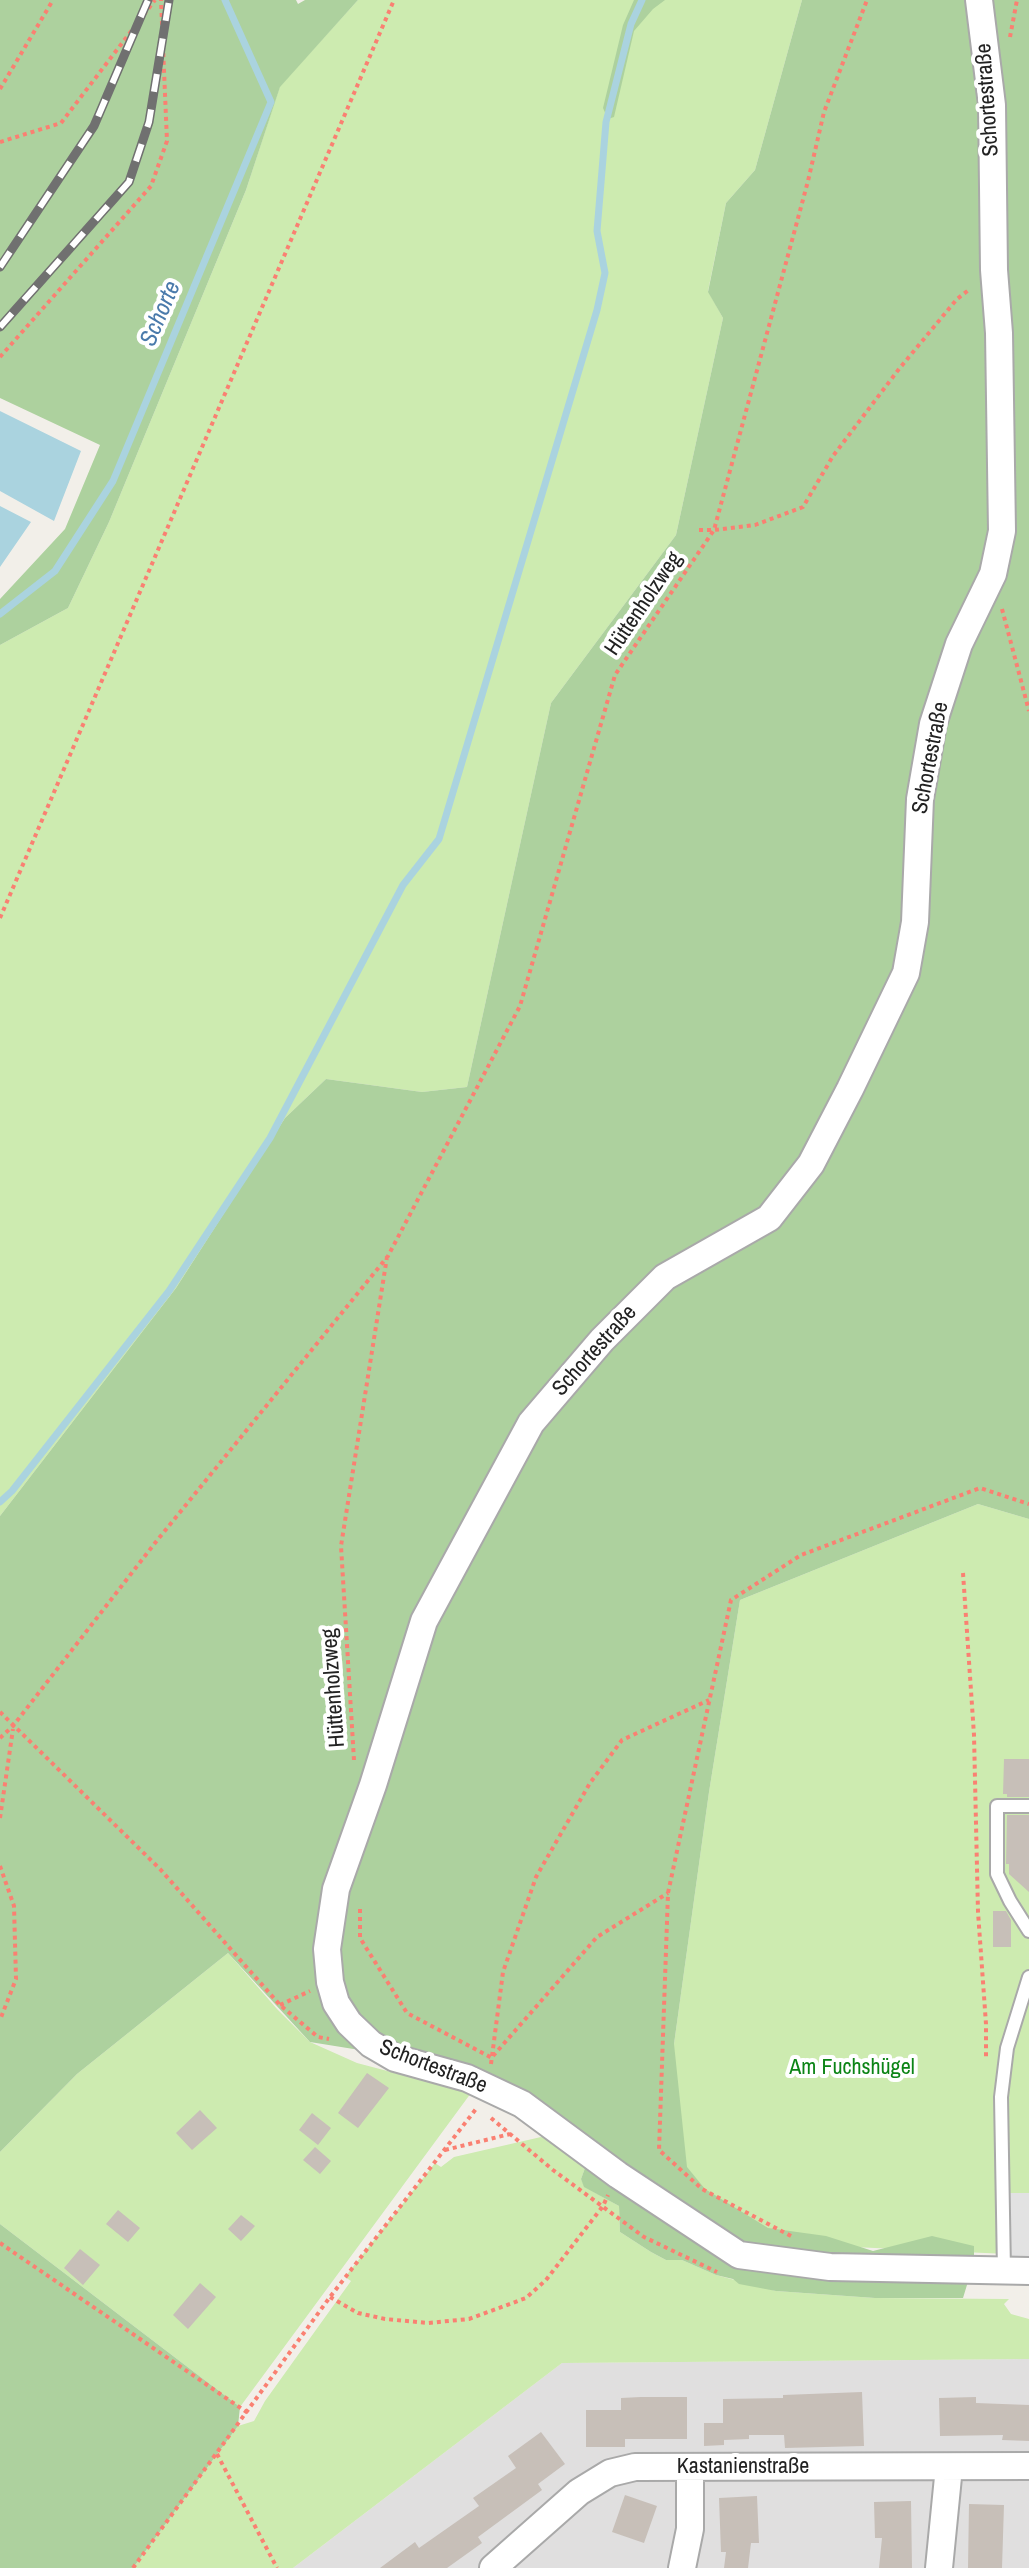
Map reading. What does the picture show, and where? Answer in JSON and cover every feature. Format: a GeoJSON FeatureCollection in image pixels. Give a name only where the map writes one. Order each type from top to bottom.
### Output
{"type":"FeatureCollection","features":[{"type":"Feature","properties":{"kind":"street","name":"Schortestraße"},"geometry":{"type":"LineString","coordinates":[[979,0],[992,105],[1002,531],[993,574],[959,644],[933,724],[920,799],[915,922],[906,973],[811,1164],[769,1218],[665,1277],[602,1340],[531,1423],[424,1621],[373,1785],[336,1889],[327,1949],[330,1982],[336,2003],[349,2023],[371,2044],[395,2058],[467,2078],[522,2104],[618,2175],[739,2255],[830,2267],[1016,2271]]}},
{"type":"Feature","properties":{"kind":"street","name":"Kastanienstraße"},"geometry":{"type":"LineString","coordinates":[[493,2568],[579,2492],[610,2473],[635,2467],[1029,2466]]}},
{"type":"Feature","properties":{"kind":"street"},"geometry":{"type":"LineString","coordinates":[[939,2568],[949,2467]]}},
{"type":"Feature","properties":{"kind":"street"},"geometry":{"type":"LineString","coordinates":[[682,2568],[690,2529],[690,2468]]}},
{"type":"Feature","properties":{"kind":"lane"},"geometry":{"type":"LineString","coordinates":[[1029,1806],[997,1806],[997,1874],[1029,1931]]}},
{"type":"Feature","properties":{"kind":"lane"},"geometry":{"type":"LineString","coordinates":[[1016,2271],[1001,2097],[1007,2048],[1029,1977]]}},
{"type":"Feature","properties":{"kind":"path"},"geometry":{"type":"LineString","coordinates":[[0,89],[53,0]]}},
{"type":"Feature","properties":{"kind":"path"},"geometry":{"type":"LineString","coordinates":[[0,142],[61,123],[155,0]]}},
{"type":"Feature","properties":{"kind":"path"},"geometry":{"type":"LineString","coordinates":[[0,357],[151,186],[167,141],[161,0]]}},
{"type":"Feature","properties":{"kind":"path"},"geometry":{"type":"LineString","coordinates":[[0,918],[394,0]]}},
{"type":"Feature","properties":{"kind":"path","name":"Hüttenholzweg"},"geometry":{"type":"LineString","coordinates":[[0,1738],[13,1726],[155,1543],[388,1256],[520,1006],[615,675],[714,530],[824,112],[867,0]]}},
{"type":"Feature","properties":{"kind":"path"},"geometry":{"type":"LineString","coordinates":[[699,530],[755,525],[803,507],[833,456],[899,369],[957,299],[994,270]]}},
{"type":"Feature","properties":{"kind":"path"},"geometry":{"type":"LineString","coordinates":[[993,574],[1029,711]]}},
{"type":"Feature","properties":{"kind":"path","name":"Hüttenholzweg"},"geometry":{"type":"LineString","coordinates":[[354,1763],[341,1546],[388,1256]]}},
{"type":"Feature","properties":{"kind":"path"},"geometry":{"type":"LineString","coordinates":[[793,2236],[702,2189],[659,2150],[668,1893],[731,1600],[801,1555],[980,1488],[1029,1504]]}},
{"type":"Feature","properties":{"kind":"path"},"geometry":{"type":"LineString","coordinates":[[963,1573],[974,1735],[986,2070]]}},
{"type":"Feature","properties":{"kind":"path"},"geometry":{"type":"LineString","coordinates":[[492,2058],[503,1972],[536,1877],[590,1783],[622,1740],[710,1700]]}},
{"type":"Feature","properties":{"kind":"path"},"geometry":{"type":"LineString","coordinates":[[0,1712],[160,1869],[280,2005],[318,2037],[332,2039]]}},
{"type":"Feature","properties":{"kind":"path"},"geometry":{"type":"LineString","coordinates":[[0,1818],[13,1726]]}},
{"type":"Feature","properties":{"kind":"path"},"geometry":{"type":"LineString","coordinates":[[0,1866],[14,1906],[16,1979],[0,2020]]}},
{"type":"Feature","properties":{"kind":"path"},"geometry":{"type":"LineString","coordinates":[[492,2058],[597,1937],[668,1893]]}},
{"type":"Feature","properties":{"kind":"path"},"geometry":{"type":"LineString","coordinates":[[359,1896],[360,1938],[407,2013],[492,2058]]}},
{"type":"Feature","properties":{"kind":"path"},"geometry":{"type":"LineString","coordinates":[[280,2005],[330,1982]]}},
{"type":"Feature","properties":{"kind":"path"},"geometry":{"type":"LineString","coordinates":[[133,2568],[330,2297],[490,2087]]}},
{"type":"Feature","properties":{"kind":"path"},"geometry":{"type":"LineString","coordinates":[[445,2150],[552,2125]]}},
{"type":"Feature","properties":{"kind":"path"},"geometry":{"type":"LineString","coordinates":[[330,2297],[358,2313],[428,2323],[469,2319],[526,2298],[546,2280],[603,2206],[618,2175]]}},
{"type":"Feature","properties":{"kind":"path"},"geometry":{"type":"LineString","coordinates":[[0,2243],[248,2413]]}},
{"type":"Feature","properties":{"kind":"path"},"geometry":{"type":"LineString","coordinates":[[217,2454],[277,2568]]}},
{"type":"Feature","properties":{"kind":"shaded area"},"geometry":{"type":"Polygon","coordinates":[[[1008,2193],[1029,2193],[1029,2257],[1008,2257],[1008,2193]]]}},
{"type":"Feature","properties":{"kind":"shaded area"},"geometry":{"type":"Polygon","coordinates":[[[1029,2359],[1029,2568],[293,2568],[562,2363],[1029,2359]]]}},
{"type":"Feature","properties":{"kind":"green space"},"geometry":{"type":"Polygon","coordinates":[[[0,0],[296,0],[298,4],[305,0],[358,0],[280,87],[246,190],[109,522],[68,608],[0,645],[0,599],[65,529],[100,445],[0,398],[0,0]]]}},
{"type":"Feature","properties":{"kind":"green space"},"geometry":{"type":"Polygon","coordinates":[[[358,0],[802,0],[755,170],[726,203],[708,291],[723,318],[676,535],[551,703],[467,1087],[422,1092],[326,1079],[285,1118],[176,1288],[0,1516],[0,645],[68,608],[109,522],[246,190],[280,86],[358,0]]]}},
{"type":"Feature","properties":{"kind":"green space"},"geometry":{"type":"Polygon","coordinates":[[[634,0],[665,0],[634,31],[614,117],[608,119],[603,108],[623,25],[634,0]]]}},
{"type":"Feature","properties":{"kind":"green space"},"geometry":{"type":"Polygon","coordinates":[[[802,0],[1029,0],[1029,1519],[978,1504],[740,1600],[709,1792],[674,2044],[687,2167],[705,2189],[768,2228],[826,2236],[873,2251],[932,2236],[974,2246],[974,2262],[963,2298],[875,2298],[776,2291],[739,2284],[682,2260],[666,2260],[620,2232],[619,2206],[584,2187],[581,2179],[585,2168],[632,2195],[644,2187],[484,2070],[310,2042],[228,1953],[77,2074],[0,2152],[0,1516],[176,1288],[285,1118],[326,1079],[422,1092],[467,1087],[551,703],[676,535],[723,318],[708,292],[726,203],[755,170],[802,0]]]}},
{"type":"Feature","properties":{"kind":"green space","name":"Am Fuchshügel"},"geometry":{"type":"Polygon","coordinates":[[[978,1504],[1029,1519],[1029,2255],[809,2245],[752,2236],[673,2185],[674,2044],[709,1792],[740,1600],[978,1504]]]}},
{"type":"Feature","properties":{"kind":"green space"},"geometry":{"type":"Polygon","coordinates":[[[228,1953],[310,2042],[357,2063],[471,2093],[240,2407],[0,2224],[0,2152],[77,2074],[228,1953]]]}},
{"type":"Feature","properties":{"kind":"green space"},"geometry":{"type":"Polygon","coordinates":[[[541,2137],[554,2139],[585,2168],[581,2179],[585,2187],[619,2206],[620,2232],[666,2260],[682,2260],[716,2275],[776,2291],[875,2298],[1009,2299],[1004,2304],[1011,2314],[1029,2319],[1029,2359],[562,2363],[293,2568],[133,2568],[238,2426],[254,2421],[351,2281],[345,2277],[435,2163],[441,2167],[454,2157],[541,2137]]]}},
{"type":"Feature","properties":{"kind":"green space"},"geometry":{"type":"Polygon","coordinates":[[[0,2224],[240,2407],[238,2426],[133,2568],[0,2568],[0,2224]]]}},
{"type":"Feature","properties":{"kind":"water"},"geometry":{"type":"Polygon","coordinates":[[[0,411],[81,451],[54,521],[0,491],[0,411]]]}},
{"type":"Feature","properties":{"kind":"water"},"geometry":{"type":"Polygon","coordinates":[[[0,506],[31,522],[0,567],[0,506]]]}},
{"type":"Feature","properties":{"kind":"building"},"geometry":{"type":"Polygon","coordinates":[[[1004,1759],[1029,1759],[1029,1797],[1007,1797],[1003,1794],[1004,1759]]]}},
{"type":"Feature","properties":{"kind":"building"},"geometry":{"type":"Polygon","coordinates":[[[1007,1815],[1029,1815],[1029,1892],[1009,1874],[1009,1864],[1006,1864],[1007,1815]]]}},
{"type":"Feature","properties":{"kind":"building"},"geometry":{"type":"Polygon","coordinates":[[[993,1911],[1006,1911],[1011,1920],[1011,1947],[993,1947],[993,1911]]]}},
{"type":"Feature","properties":{"kind":"building"},"geometry":{"type":"Polygon","coordinates":[[[367,2073],[389,2088],[358,2128],[338,2113],[367,2073]]]}},
{"type":"Feature","properties":{"kind":"building"},"geometry":{"type":"Polygon","coordinates":[[[200,2110],[217,2128],[192,2150],[176,2133],[200,2110]]]}},
{"type":"Feature","properties":{"kind":"building"},"geometry":{"type":"Polygon","coordinates":[[[312,2113],[331,2128],[318,2145],[299,2130],[312,2113]]]}},
{"type":"Feature","properties":{"kind":"building"},"geometry":{"type":"Polygon","coordinates":[[[315,2147],[331,2161],[320,2174],[303,2160],[315,2147]]]}},
{"type":"Feature","properties":{"kind":"building"},"geometry":{"type":"Polygon","coordinates":[[[118,2210],[140,2228],[128,2242],[106,2224],[118,2210]]]}},
{"type":"Feature","properties":{"kind":"building"},"geometry":{"type":"Polygon","coordinates":[[[241,2215],[255,2226],[241,2241],[228,2229],[241,2215]]]}},
{"type":"Feature","properties":{"kind":"building"},"geometry":{"type":"Polygon","coordinates":[[[80,2249],[100,2265],[83,2285],[64,2268],[80,2249]]]}},
{"type":"Feature","properties":{"kind":"building"},"geometry":{"type":"Polygon","coordinates":[[[200,2283],[216,2297],[188,2329],[173,2315],[200,2283]]]}},
{"type":"Feature","properties":{"kind":"building"},"geometry":{"type":"Polygon","coordinates":[[[862,2392],[864,2446],[785,2448],[784,2435],[749,2435],[749,2439],[724,2440],[724,2445],[704,2446],[704,2423],[723,2423],[723,2399],[862,2392]]]}},
{"type":"Feature","properties":{"kind":"building"},"geometry":{"type":"Polygon","coordinates":[[[687,2397],[687,2439],[625,2439],[625,2447],[586,2447],[586,2410],[621,2410],[621,2398],[687,2397]]]}},
{"type":"Feature","properties":{"kind":"building"},"geometry":{"type":"Polygon","coordinates":[[[976,2397],[976,2403],[1029,2405],[1029,2441],[1002,2440],[1003,2435],[940,2436],[939,2398],[976,2397]]]}},
{"type":"Feature","properties":{"kind":"building"},"geometry":{"type":"Polygon","coordinates":[[[541,2432],[565,2464],[538,2484],[542,2490],[478,2537],[482,2543],[447,2568],[380,2568],[415,2542],[419,2548],[479,2506],[473,2498],[516,2468],[508,2456],[541,2432]]]}},
{"type":"Feature","properties":{"kind":"building"},"geometry":{"type":"Polygon","coordinates":[[[625,2495],[657,2506],[644,2543],[612,2532],[625,2495]]]}},
{"type":"Feature","properties":{"kind":"building"},"geometry":{"type":"Polygon","coordinates":[[[757,2496],[759,2543],[751,2543],[748,2568],[724,2568],[726,2552],[721,2552],[719,2498],[757,2496]]]}},
{"type":"Feature","properties":{"kind":"building"},"geometry":{"type":"Polygon","coordinates":[[[911,2501],[912,2568],[879,2568],[882,2538],[875,2538],[874,2502],[911,2501]]]}},
{"type":"Feature","properties":{"kind":"building"},"geometry":{"type":"Polygon","coordinates":[[[969,2504],[1004,2505],[1002,2568],[968,2568],[969,2504]]]}},
{"type":"Feature","properties":{"kind":"waterway","name":"Schorte"},"geometry":{"type":"LineString","coordinates":[[0,614],[55,571],[113,481],[271,102],[225,0]]}},
{"type":"Feature","properties":{"kind":"waterway"},"geometry":{"type":"LineString","coordinates":[[0,1502],[12,1491],[169,1291],[270,1138],[403,885],[439,839],[597,310],[605,273],[597,231],[606,122],[631,24],[642,0]]}},
{"type":"Feature","properties":{"kind":"railway"},"geometry":{"type":"LineString","coordinates":[[0,267],[94,126],[148,0]]}},
{"type":"Feature","properties":{"kind":"railway"},"geometry":{"type":"LineString","coordinates":[[0,327],[129,182],[149,122],[169,0]]}}]}
